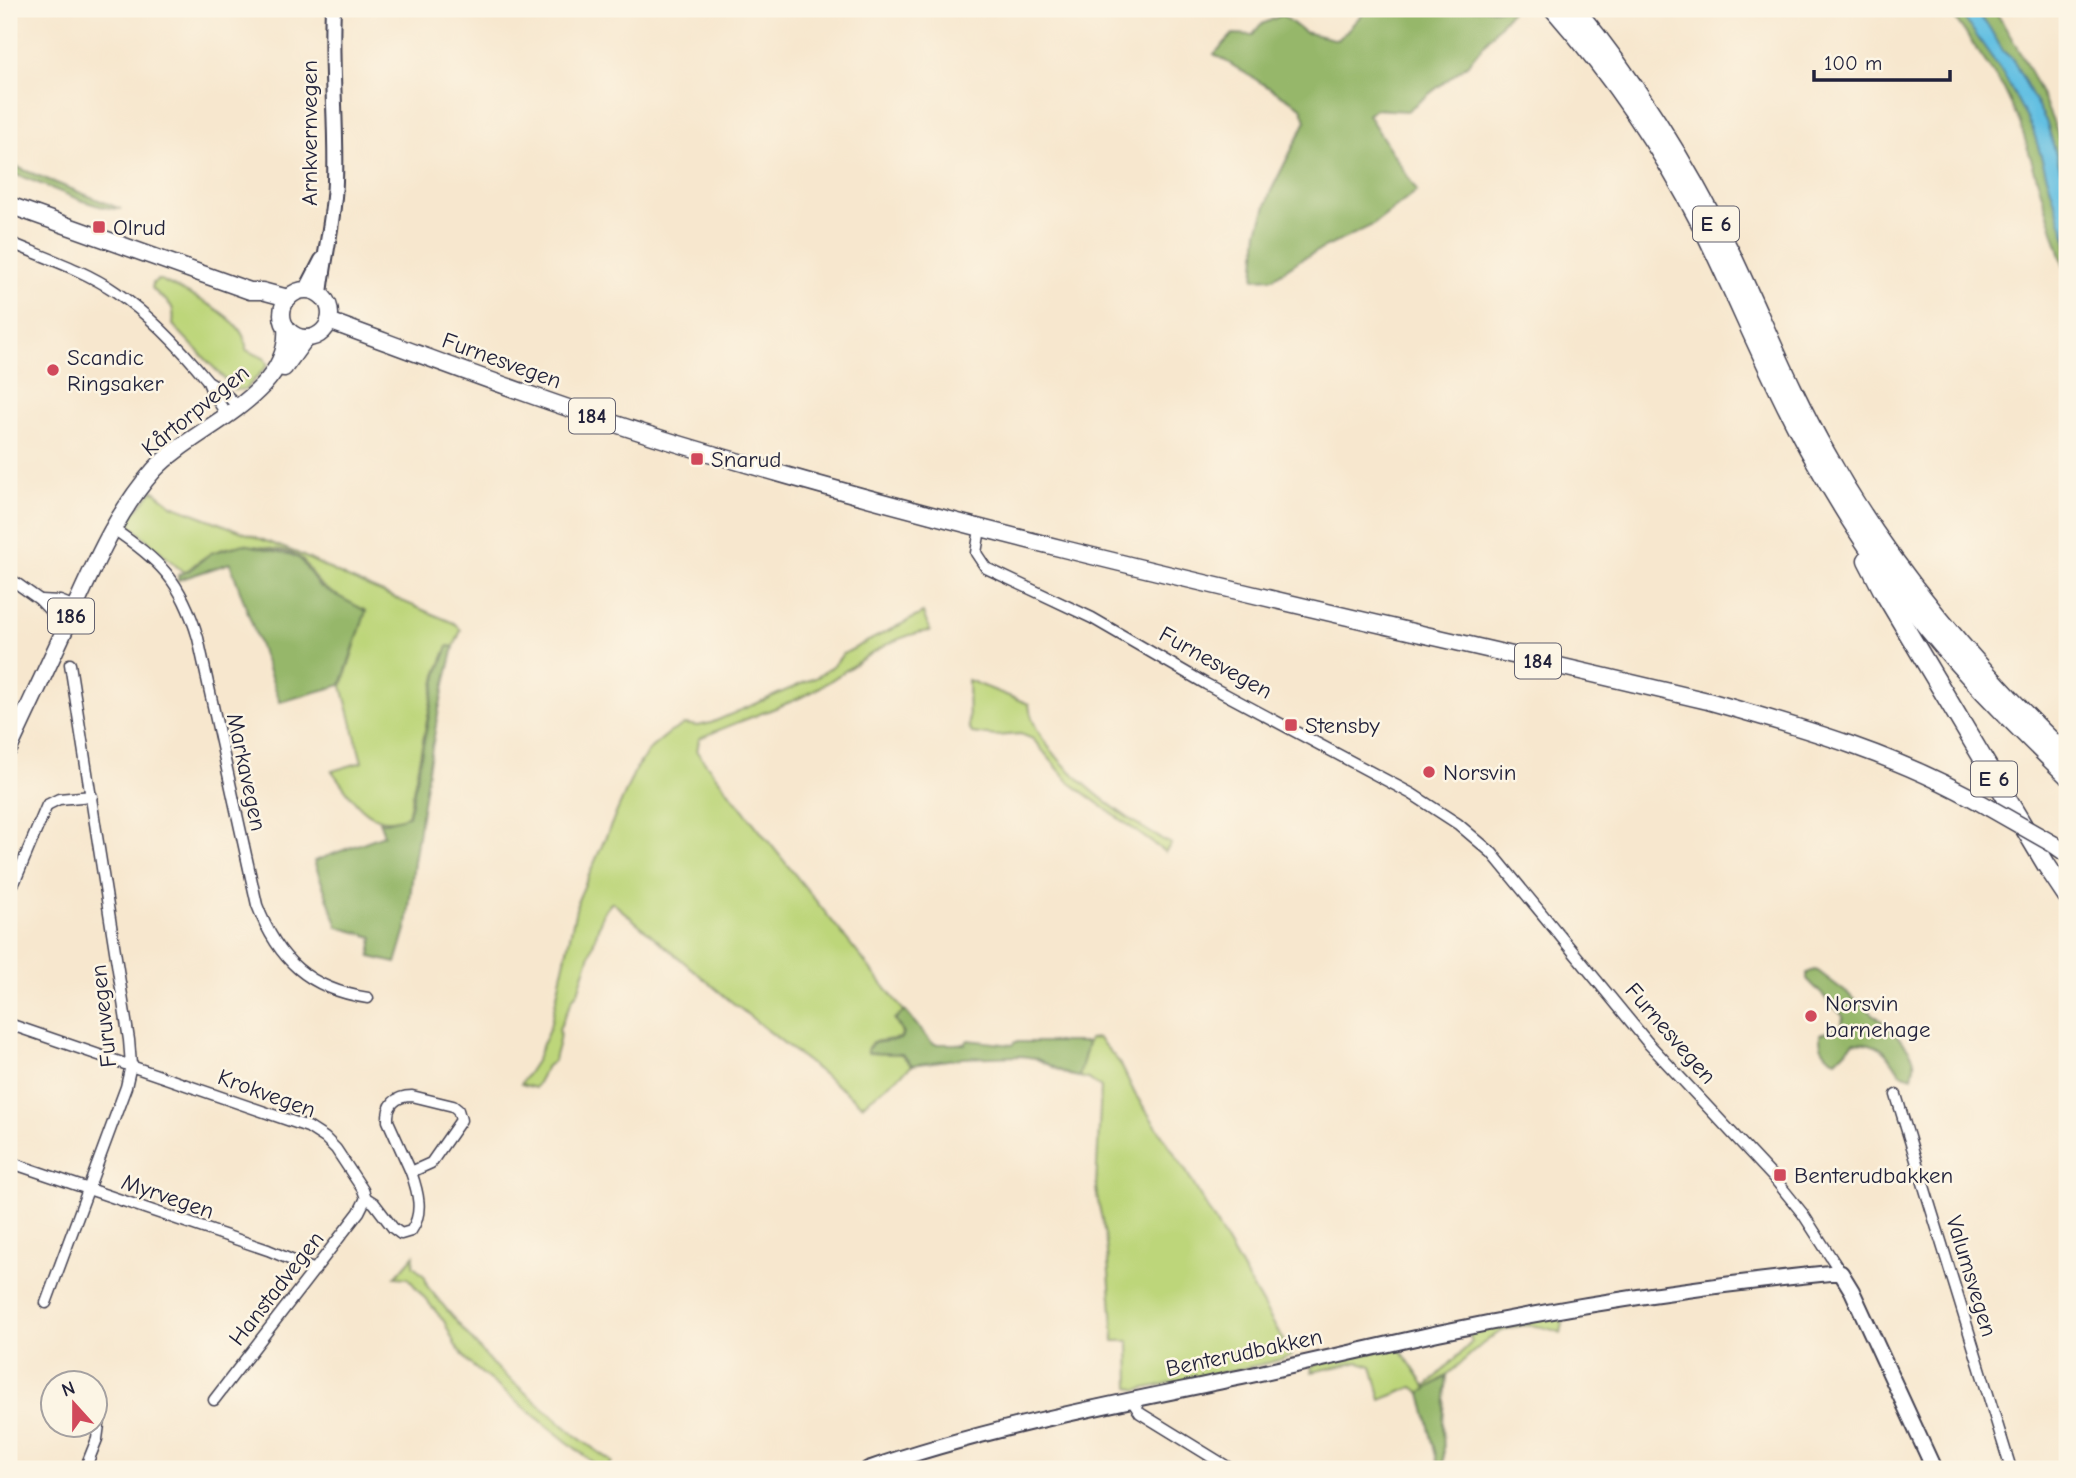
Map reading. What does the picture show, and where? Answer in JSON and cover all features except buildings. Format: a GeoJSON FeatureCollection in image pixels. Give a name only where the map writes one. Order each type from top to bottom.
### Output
{"type":"FeatureCollection","features":[{"type":"Feature","properties":{"kind":"highway","name":"E 6"},"geometry":{"type":"LineString","coordinates":[[1554,9],[1615,85],[1668,165],[1720,262],[1808,448],[1846,512],[1905,598],[1942,646],[1993,702],[2067,775]]}},
{"type":"Feature","properties":{"kind":"highway","name":"E 6"},"geometry":{"type":"LineString","coordinates":[[1575,9],[1627,76],[1680,158],[1732,256],[1812,427],[1874,532],[1915,591],[1967,654],[2067,757]]}},
{"type":"Feature","properties":{"kind":"highway","name":"E 6"},"geometry":{"type":"LineString","coordinates":[[1846,512],[1883,591],[2046,866],[2067,896]]}},
{"type":"Feature","properties":{"kind":"main road","name":"Arnkvernvegen"},"geometry":{"type":"LineString","coordinates":[[313,291],[332,221],[335,183],[333,9]]}},
{"type":"Feature","properties":{"kind":"main road"},"geometry":{"type":"LineString","coordinates":[[9,205],[285,304]]}},
{"type":"Feature","properties":{"kind":"main road"},"geometry":{"type":"LineString","coordinates":[[313,291],[329,306],[329,321],[323,331],[306,338],[295,335],[286,327],[285,304],[296,292],[313,291]]}},
{"type":"Feature","properties":{"kind":"main road","name":"Furnesvegen"},"geometry":{"type":"LineString","coordinates":[[329,321],[568,408],[681,445],[980,529]]}},
{"type":"Feature","properties":{"kind":"main road","name":"Kårtorpvegen"},"geometry":{"type":"LineString","coordinates":[[9,749],[112,527],[154,471],[261,387],[277,366],[286,346],[286,327]]}},
{"type":"Feature","properties":{"kind":"main road","name":"Kårtorpvegen"},"geometry":{"type":"LineString","coordinates":[[142,488],[253,408],[306,338]]}},
{"type":"Feature","properties":{"kind":"main road","name":"184"},"geometry":{"type":"LineString","coordinates":[[980,529],[1721,705],[1797,726],[1864,749],[1927,775],[2060,849]]}},
{"type":"Feature","properties":{"kind":"main road","name":"Furnesvegen"},"geometry":{"type":"LineString","coordinates":[[1841,1273],[1874,1336],[1934,1469]]}},
{"type":"Feature","properties":{"kind":"main road","name":"Benterudbakken"},"geometry":{"type":"LineString","coordinates":[[868,1469],[941,1446],[1131,1399],[1509,1319],[1787,1277],[1841,1273]]}},
{"type":"Feature","properties":{"kind":"street"},"geometry":{"type":"LineString","coordinates":[[9,242],[86,275],[115,291],[161,329],[208,381],[219,388],[233,411]]}},
{"type":"Feature","properties":{"kind":"street","name":"Markavegen"},"geometry":{"type":"LineString","coordinates":[[112,527],[163,568],[186,602],[198,638],[254,895],[271,939],[284,956],[304,974],[351,996],[368,998]]}},
{"type":"Feature","properties":{"kind":"street","name":"Furnesvegen"},"geometry":{"type":"LineString","coordinates":[[980,529],[976,553],[986,568],[1092,618],[1206,684],[1390,781],[1440,811],[1474,836],[1492,853],[1649,1044],[1774,1178],[1803,1214],[1841,1273]]}},
{"type":"Feature","properties":{"kind":"street"},"geometry":{"type":"LineString","coordinates":[[9,578],[40,600],[54,615],[68,623]]}},
{"type":"Feature","properties":{"kind":"street"},"geometry":{"type":"LineString","coordinates":[[40,600],[60,601],[75,607]]}},
{"type":"Feature","properties":{"kind":"street","name":"Furuvegen"},"geometry":{"type":"LineString","coordinates":[[46,1303],[126,1087],[131,1065],[124,1001],[70,664]]}},
{"type":"Feature","properties":{"kind":"street"},"geometry":{"type":"LineString","coordinates":[[9,890],[47,805],[59,799],[92,796]]}},
{"type":"Feature","properties":{"kind":"street","name":"Krokvegen"},"geometry":{"type":"LineString","coordinates":[[9,1024],[300,1123],[318,1132],[340,1155],[366,1198],[374,1203],[401,1234],[408,1233],[416,1224],[419,1210],[411,1172],[388,1121],[387,1112],[393,1101],[399,1097],[412,1096],[453,1106],[460,1115],[460,1123],[431,1163],[411,1172]]}},
{"type":"Feature","properties":{"kind":"street","name":"Valumsvegen"},"geometry":{"type":"LineString","coordinates":[[1896,1095],[2011,1469]]}},
{"type":"Feature","properties":{"kind":"street","name":"Myrvegen"},"geometry":{"type":"LineString","coordinates":[[9,1162],[268,1250],[314,1269]]}},
{"type":"Feature","properties":{"kind":"street","name":"Hanstadvegen"},"geometry":{"type":"LineString","coordinates":[[214,1400],[359,1212],[366,1198]]}},
{"type":"Feature","properties":{"kind":"street"},"geometry":{"type":"LineString","coordinates":[[1131,1399],[1140,1413],[1231,1469]]}},
{"type":"Feature","properties":{"kind":"street"},"geometry":{"type":"LineString","coordinates":[[85,1469],[97,1440]]}},
{"type":"Feature","properties":{"kind":"green space"},"geometry":{"type":"Polygon","coordinates":[[[1367,9],[1513,9],[1468,64],[1407,111],[1375,109],[1368,115],[1417,191],[1373,225],[1303,258],[1273,278],[1254,279],[1258,231],[1270,193],[1306,121],[1301,107],[1214,54],[1233,34],[1253,35],[1260,25],[1282,15],[1304,32],[1338,40],[1367,9]]]}},
{"type":"Feature","properties":{"kind":"green space"},"geometry":{"type":"Polygon","coordinates":[[[1949,9],[1994,9],[2016,45],[2045,104],[2067,164],[2067,276],[2020,123],[2004,89],[1949,9]]]}},
{"type":"Feature","properties":{"kind":"green space"},"geometry":{"type":"Polygon","coordinates":[[[9,164],[121,209],[95,205],[9,173],[9,164]]]}},
{"type":"Feature","properties":{"kind":"green space"},"geometry":{"type":"Polygon","coordinates":[[[157,280],[199,299],[227,317],[244,338],[246,350],[264,358],[268,365],[246,389],[235,390],[173,325],[171,306],[152,288],[157,280]]]}},
{"type":"Feature","properties":{"kind":"green space"},"geometry":{"type":"Polygon","coordinates":[[[153,490],[172,505],[297,553],[454,623],[461,630],[454,647],[448,646],[436,675],[408,816],[383,820],[372,816],[355,801],[332,771],[362,762],[342,686],[366,611],[330,592],[316,580],[299,557],[283,551],[249,546],[227,548],[207,556],[183,572],[128,523],[153,490]]]}},
{"type":"Feature","properties":{"kind":"green space"},"geometry":{"type":"Polygon","coordinates":[[[244,544],[300,559],[319,586],[366,611],[341,685],[280,702],[230,563],[178,580],[178,575],[188,571],[211,553],[244,544]]]}},
{"type":"Feature","properties":{"kind":"green space"},"geometry":{"type":"Polygon","coordinates":[[[923,613],[930,631],[898,639],[810,693],[699,739],[697,752],[904,1011],[894,1019],[902,1033],[900,1038],[872,1042],[867,1049],[868,1053],[901,1054],[912,1066],[862,1105],[728,999],[612,902],[603,913],[578,992],[559,1029],[554,1061],[547,1066],[535,1088],[521,1084],[536,1061],[550,1027],[578,900],[636,768],[651,748],[685,724],[698,726],[711,723],[817,677],[833,666],[843,654],[923,613]]]}},
{"type":"Feature","properties":{"kind":"green space"},"geometry":{"type":"Polygon","coordinates":[[[448,646],[454,647],[428,770],[407,926],[396,963],[370,957],[373,937],[338,927],[314,861],[384,835],[379,821],[409,816],[437,675],[448,646]]]}},
{"type":"Feature","properties":{"kind":"green space"},"geometry":{"type":"Polygon","coordinates":[[[968,680],[1029,704],[1034,724],[1064,765],[1108,804],[1171,844],[1165,852],[1070,783],[1033,739],[1021,734],[995,736],[972,733],[969,728],[968,680]]]}},
{"type":"Feature","properties":{"kind":"green space"},"geometry":{"type":"Polygon","coordinates":[[[1814,970],[1857,1000],[1899,1037],[1914,1060],[1912,1077],[1900,1073],[1887,1054],[1871,1044],[1854,1042],[1836,1060],[1826,1053],[1820,1034],[1842,1026],[1843,1016],[1807,979],[1807,973],[1814,970]]]}},
{"type":"Feature","properties":{"kind":"green space"},"geometry":{"type":"Polygon","coordinates":[[[905,1011],[935,1044],[965,1044],[968,1040],[1012,1045],[1015,1042],[1088,1042],[1079,1077],[1069,1075],[1035,1058],[1021,1056],[962,1058],[912,1065],[902,1054],[868,1053],[873,1043],[901,1039],[903,1033],[895,1019],[905,1011]]]}},
{"type":"Feature","properties":{"kind":"green space"},"geometry":{"type":"Polygon","coordinates":[[[1098,1038],[1120,1063],[1135,1094],[1186,1171],[1292,1356],[1137,1390],[1130,1387],[1129,1341],[1114,1341],[1108,1258],[1097,1198],[1101,1087],[1079,1077],[1089,1039],[1098,1038]]]}},
{"type":"Feature","properties":{"kind":"green space"},"geometry":{"type":"Polygon","coordinates":[[[414,1255],[413,1265],[425,1277],[427,1286],[492,1364],[576,1436],[612,1462],[607,1469],[601,1469],[470,1364],[455,1345],[444,1321],[408,1278],[395,1277],[414,1255]]]}},
{"type":"Feature","properties":{"kind":"green space"},"geometry":{"type":"Polygon","coordinates":[[[1565,1314],[1561,1333],[1525,1325],[1498,1333],[1421,1393],[1413,1387],[1381,1400],[1372,1366],[1359,1362],[1312,1372],[1311,1366],[1398,1346],[1426,1387],[1472,1342],[1468,1331],[1565,1314]]]}},
{"type":"Feature","properties":{"kind":"green space"},"geometry":{"type":"Polygon","coordinates":[[[1447,1376],[1443,1422],[1444,1462],[1439,1469],[1421,1393],[1447,1376]]]}},
{"type":"Feature","properties":{"kind":"water"},"geometry":{"type":"Polygon","coordinates":[[[1958,9],[1973,9],[1989,27],[2003,51],[2013,60],[2046,121],[2067,191],[2067,242],[2033,130],[2004,75],[1958,9]]]}},
{"type":"Feature","properties":{"kind":"place","name":"Olrud"},"geometry":{"type":"Point","coordinates":[99,227]}},
{"type":"Feature","properties":{"kind":"place","name":"Scandic Ringsaker"},"geometry":{"type":"Point","coordinates":[53,370]}},
{"type":"Feature","properties":{"kind":"place","name":"Snarud"},"geometry":{"type":"Point","coordinates":[697,459]}},
{"type":"Feature","properties":{"kind":"place","name":"Stensby"},"geometry":{"type":"Point","coordinates":[1291,725]}},
{"type":"Feature","properties":{"kind":"place","name":"Norsvin"},"geometry":{"type":"Point","coordinates":[1429,772]}},
{"type":"Feature","properties":{"kind":"place","name":"Norsvin barnehage"},"geometry":{"type":"Point","coordinates":[1811,1016]}},
{"type":"Feature","properties":{"kind":"place","name":"Benterudbakken"},"geometry":{"type":"Point","coordinates":[1780,1175]}}]}
